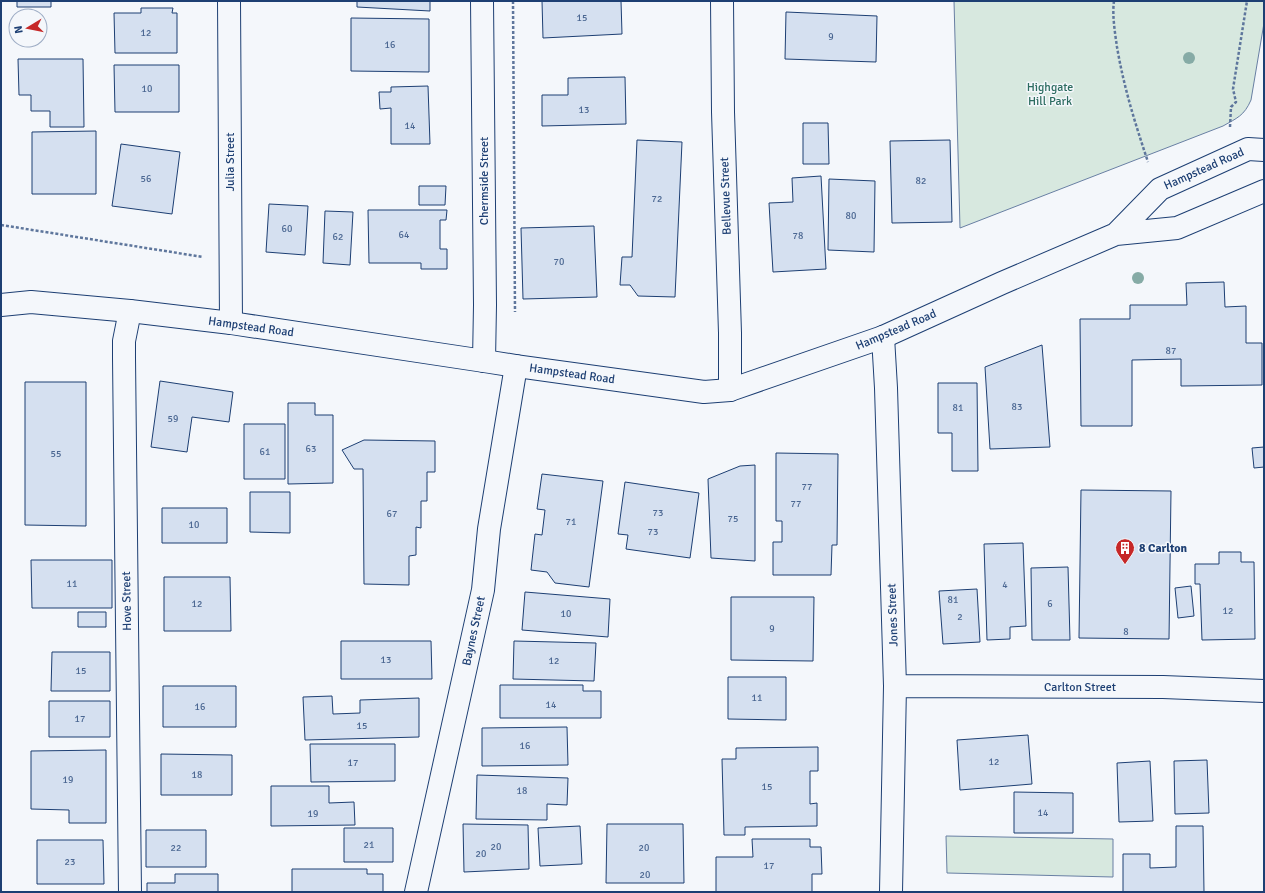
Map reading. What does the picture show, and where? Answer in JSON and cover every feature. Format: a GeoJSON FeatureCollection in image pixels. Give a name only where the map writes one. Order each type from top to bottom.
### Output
{"type":"FeatureCollection","features":[{"type":"Feature","properties":{"kind":"street","name":"Julia Street"},"geometry":{"type":"LineString","coordinates":[[229,1],[231,324]]}},
{"type":"Feature","properties":{"kind":"street","name":"Chermside Street"},"geometry":{"type":"LineString","coordinates":[[482,1],[485,305],[484,360]]}},
{"type":"Feature","properties":{"kind":"street","name":"Bellevue Street"},"geometry":{"type":"LineString","coordinates":[[722,1],[723,112],[730,333],[730,390]]}},
{"type":"Feature","properties":{"kind":"street","name":"Hampstead Road"},"geometry":{"type":"LineString","coordinates":[[1116,234],[1160,189],[1248,149],[1264,150]]}},
{"type":"Feature","properties":{"kind":"street","name":"Hampstead Road"},"geometry":{"type":"LineString","coordinates":[[1,305],[31,302],[130,311],[231,324],[704,392],[730,390],[883,337],[1002,283],[1116,234],[1177,228],[1264,191]]}},
{"type":"Feature","properties":{"kind":"street","name":"Hove Street"},"geometry":{"type":"LineString","coordinates":[[130,311],[124,342],[130,892]]}},
{"type":"Feature","properties":{"kind":"street","name":"Jones Street"},"geometry":{"type":"LineString","coordinates":[[883,337],[886,388],[895,686],[891,892]]}},
{"type":"Feature","properties":{"kind":"street","name":"Baynes Street"},"geometry":{"type":"LineString","coordinates":[[416,892],[483,590],[488,529],[516,366]]}},
{"type":"Feature","properties":{"kind":"street","name":"Carlton Street"},"geometry":{"type":"LineString","coordinates":[[895,686],[1162,687],[1264,691]]}},
{"type":"Feature","properties":{"kind":"path"},"geometry":{"type":"LineString","coordinates":[[513,1],[515,312]]}},
{"type":"Feature","properties":{"kind":"path"},"geometry":{"type":"LineString","coordinates":[[1114,1],[1115,35],[1122,76],[1130,108],[1148,162]]}},
{"type":"Feature","properties":{"kind":"path"},"geometry":{"type":"LineString","coordinates":[[1230,127],[1231,107],[1236,102],[1233,89],[1247,1]]}},
{"type":"Feature","properties":{"kind":"path"},"geometry":{"type":"LineString","coordinates":[[1,225],[203,257]]}},
{"type":"Feature","properties":{"kind":"green space","name":"Highgate Hill Park"},"geometry":{"type":"Polygon","coordinates":[[[954,1],[1264,1],[1264,23],[1251,100],[1243,113],[1223,126],[960,228],[954,1]]]}},
{"type":"Feature","properties":{"kind":"green space"},"geometry":{"type":"Polygon","coordinates":[[[946,836],[1113,839],[1113,877],[947,873],[946,836]]]}},
{"type":"Feature","properties":{"kind":"building"},"geometry":{"type":"Polygon","coordinates":[[[17,1],[51,1],[51,7],[17,7],[17,1]]]}},
{"type":"Feature","properties":{"kind":"building"},"geometry":{"type":"Polygon","coordinates":[[[357,1],[430,1],[430,11],[357,7],[357,1]]]}},
{"type":"Feature","properties":{"kind":"building"},"geometry":{"type":"Polygon","coordinates":[[[542,1],[621,1],[622,34],[543,38],[542,1]]]}},
{"type":"Feature","properties":{"kind":"building"},"geometry":{"type":"Polygon","coordinates":[[[141,8],[173,8],[172,13],[177,13],[177,53],[115,53],[114,13],[141,13],[141,8]]]}},
{"type":"Feature","properties":{"kind":"building"},"geometry":{"type":"Polygon","coordinates":[[[786,12],[877,16],[876,62],[785,59],[786,12]]]}},
{"type":"Feature","properties":{"kind":"building"},"geometry":{"type":"Polygon","coordinates":[[[351,18],[429,19],[429,72],[351,71],[351,18]]]}},
{"type":"Feature","properties":{"kind":"building"},"geometry":{"type":"Polygon","coordinates":[[[18,59],[83,59],[84,127],[50,127],[50,111],[31,111],[31,95],[19,95],[18,59]]]}},
{"type":"Feature","properties":{"kind":"building"},"geometry":{"type":"Polygon","coordinates":[[[114,65],[179,65],[179,112],[115,112],[114,65]]]}},
{"type":"Feature","properties":{"kind":"building"},"geometry":{"type":"Polygon","coordinates":[[[625,77],[626,124],[542,126],[542,95],[568,95],[568,78],[625,77]]]}},
{"type":"Feature","properties":{"kind":"building"},"geometry":{"type":"Polygon","coordinates":[[[428,86],[430,144],[391,144],[391,108],[380,109],[379,92],[391,92],[391,87],[428,86]]]}},
{"type":"Feature","properties":{"kind":"building"},"geometry":{"type":"Polygon","coordinates":[[[803,123],[828,123],[829,164],[803,164],[803,123]]]}},
{"type":"Feature","properties":{"kind":"building"},"geometry":{"type":"Polygon","coordinates":[[[96,131],[96,194],[32,194],[32,132],[96,131]]]}},
{"type":"Feature","properties":{"kind":"building"},"geometry":{"type":"Polygon","coordinates":[[[637,140],[682,142],[675,297],[638,296],[630,285],[620,285],[622,257],[632,257],[637,140]]]}},
{"type":"Feature","properties":{"kind":"building"},"geometry":{"type":"Polygon","coordinates":[[[950,140],[952,222],[892,223],[890,141],[950,140]]]}},
{"type":"Feature","properties":{"kind":"building"},"geometry":{"type":"Polygon","coordinates":[[[121,144],[180,152],[172,214],[112,206],[121,144]]]}},
{"type":"Feature","properties":{"kind":"building"},"geometry":{"type":"Polygon","coordinates":[[[821,176],[826,269],[773,272],[769,203],[793,202],[792,178],[821,176]]]}},
{"type":"Feature","properties":{"kind":"building"},"geometry":{"type":"Polygon","coordinates":[[[829,179],[875,181],[874,252],[828,250],[829,179]]]}},
{"type":"Feature","properties":{"kind":"building"},"geometry":{"type":"Polygon","coordinates":[[[419,186],[446,186],[445,205],[419,205],[419,186]]]}},
{"type":"Feature","properties":{"kind":"building"},"geometry":{"type":"Polygon","coordinates":[[[269,204],[308,206],[305,255],[266,252],[269,204]]]}},
{"type":"Feature","properties":{"kind":"building"},"geometry":{"type":"Polygon","coordinates":[[[368,210],[447,210],[446,220],[440,220],[440,249],[447,249],[447,269],[421,269],[421,263],[369,263],[368,210]]]}},
{"type":"Feature","properties":{"kind":"building"},"geometry":{"type":"Polygon","coordinates":[[[325,211],[353,212],[350,265],[323,263],[325,211]]]}},
{"type":"Feature","properties":{"kind":"building"},"geometry":{"type":"Polygon","coordinates":[[[594,226],[597,297],[523,299],[521,228],[594,226]]]}},
{"type":"Feature","properties":{"kind":"building"},"geometry":{"type":"Polygon","coordinates":[[[1224,282],[1225,307],[1246,306],[1246,343],[1262,343],[1262,385],[1181,386],[1181,359],[1132,360],[1132,426],[1081,426],[1080,319],[1130,319],[1130,305],[1187,305],[1186,283],[1224,282]]]}},
{"type":"Feature","properties":{"kind":"building"},"geometry":{"type":"Polygon","coordinates":[[[1042,345],[1050,447],[990,449],[985,367],[1042,345]]]}},
{"type":"Feature","properties":{"kind":"building"},"geometry":{"type":"Polygon","coordinates":[[[160,381],[233,392],[229,422],[192,417],[187,452],[151,447],[160,381]]]}},
{"type":"Feature","properties":{"kind":"building"},"geometry":{"type":"Polygon","coordinates":[[[25,382],[86,382],[86,526],[25,525],[25,382]]]}},
{"type":"Feature","properties":{"kind":"building"},"geometry":{"type":"Polygon","coordinates":[[[938,383],[977,383],[978,471],[952,471],[952,433],[938,433],[938,383]]]}},
{"type":"Feature","properties":{"kind":"building"},"geometry":{"type":"Polygon","coordinates":[[[288,403],[315,403],[315,415],[333,415],[333,483],[288,484],[288,403]]]}},
{"type":"Feature","properties":{"kind":"building"},"geometry":{"type":"Polygon","coordinates":[[[244,424],[285,424],[285,479],[244,479],[244,424]]]}},
{"type":"Feature","properties":{"kind":"building"},"geometry":{"type":"Polygon","coordinates":[[[364,440],[435,441],[435,472],[427,472],[427,501],[421,501],[421,528],[416,527],[416,555],[409,556],[409,585],[364,584],[363,469],[354,469],[342,450],[364,440]]]}},
{"type":"Feature","properties":{"kind":"building"},"geometry":{"type":"Polygon","coordinates":[[[1264,447],[1264,467],[1254,468],[1252,448],[1264,447]]]}},
{"type":"Feature","properties":{"kind":"building"},"geometry":{"type":"Polygon","coordinates":[[[776,453],[838,454],[837,545],[832,545],[831,575],[773,575],[773,542],[782,542],[782,521],[776,521],[776,453]]]}},
{"type":"Feature","properties":{"kind":"building"},"geometry":{"type":"Polygon","coordinates":[[[755,465],[755,561],[711,558],[708,479],[740,466],[755,465]]]}},
{"type":"Feature","properties":{"kind":"building"},"geometry":{"type":"Polygon","coordinates":[[[542,474],[603,481],[589,587],[555,583],[547,572],[531,570],[535,534],[542,535],[545,510],[537,509],[542,474]]]}},
{"type":"Feature","properties":{"kind":"building"},"geometry":{"type":"Polygon","coordinates":[[[625,482],[699,493],[690,558],[626,549],[628,535],[618,534],[625,482]]]}},
{"type":"Feature","properties":{"kind":"building","name":"8 Carlton"},"geometry":{"type":"Polygon","coordinates":[[[1081,490],[1171,491],[1169,639],[1079,638],[1081,490]]]}},
{"type":"Feature","properties":{"kind":"building"},"geometry":{"type":"Polygon","coordinates":[[[250,492],[290,492],[290,533],[250,532],[250,492]]]}},
{"type":"Feature","properties":{"kind":"building"},"geometry":{"type":"Polygon","coordinates":[[[162,508],[227,508],[227,543],[162,543],[162,508]]]}},
{"type":"Feature","properties":{"kind":"building"},"geometry":{"type":"Polygon","coordinates":[[[1023,543],[1026,626],[1010,627],[1010,639],[987,640],[984,544],[1023,543]]]}},
{"type":"Feature","properties":{"kind":"building"},"geometry":{"type":"Polygon","coordinates":[[[1219,552],[1241,552],[1241,562],[1254,562],[1255,639],[1202,640],[1200,584],[1195,584],[1195,564],[1219,564],[1219,552]]]}},
{"type":"Feature","properties":{"kind":"building"},"geometry":{"type":"Polygon","coordinates":[[[31,560],[112,560],[112,608],[32,608],[31,560]]]}},
{"type":"Feature","properties":{"kind":"building"},"geometry":{"type":"Polygon","coordinates":[[[1068,567],[1070,640],[1032,640],[1031,568],[1068,567]]]}},
{"type":"Feature","properties":{"kind":"building"},"geometry":{"type":"Polygon","coordinates":[[[164,577],[230,577],[231,631],[164,631],[164,577]]]}},
{"type":"Feature","properties":{"kind":"building"},"geometry":{"type":"Polygon","coordinates":[[[1191,586],[1194,616],[1178,618],[1175,588],[1191,586]]]}},
{"type":"Feature","properties":{"kind":"building"},"geometry":{"type":"Polygon","coordinates":[[[977,589],[980,642],[943,644],[939,591],[977,589]]]}},
{"type":"Feature","properties":{"kind":"building"},"geometry":{"type":"Polygon","coordinates":[[[525,592],[610,599],[608,637],[522,630],[525,592]]]}},
{"type":"Feature","properties":{"kind":"building"},"geometry":{"type":"Polygon","coordinates":[[[731,597],[814,597],[813,661],[731,660],[731,597]]]}},
{"type":"Feature","properties":{"kind":"building"},"geometry":{"type":"Polygon","coordinates":[[[78,612],[106,612],[106,627],[78,627],[78,612]]]}},
{"type":"Feature","properties":{"kind":"building"},"geometry":{"type":"Polygon","coordinates":[[[341,641],[431,641],[432,679],[341,679],[341,641]]]}},
{"type":"Feature","properties":{"kind":"building"},"geometry":{"type":"Polygon","coordinates":[[[514,641],[596,643],[594,681],[513,679],[514,641]]]}},
{"type":"Feature","properties":{"kind":"building"},"geometry":{"type":"Polygon","coordinates":[[[52,652],[110,652],[110,691],[51,691],[52,652]]]}},
{"type":"Feature","properties":{"kind":"building"},"geometry":{"type":"Polygon","coordinates":[[[728,677],[786,677],[786,720],[728,719],[728,677]]]}},
{"type":"Feature","properties":{"kind":"building"},"geometry":{"type":"Polygon","coordinates":[[[500,685],[583,685],[583,691],[601,691],[601,718],[500,718],[500,685]]]}},
{"type":"Feature","properties":{"kind":"building"},"geometry":{"type":"Polygon","coordinates":[[[163,686],[236,686],[236,727],[163,727],[163,686]]]}},
{"type":"Feature","properties":{"kind":"building"},"geometry":{"type":"Polygon","coordinates":[[[332,696],[333,714],[360,713],[360,700],[419,698],[419,737],[305,740],[303,697],[332,696]]]}},
{"type":"Feature","properties":{"kind":"building"},"geometry":{"type":"Polygon","coordinates":[[[49,701],[110,701],[110,737],[49,737],[49,701]]]}},
{"type":"Feature","properties":{"kind":"building"},"geometry":{"type":"Polygon","coordinates":[[[567,727],[568,765],[482,766],[482,728],[567,727]]]}},
{"type":"Feature","properties":{"kind":"building"},"geometry":{"type":"Polygon","coordinates":[[[1028,735],[1032,784],[960,790],[957,740],[1028,735]]]}},
{"type":"Feature","properties":{"kind":"building"},"geometry":{"type":"Polygon","coordinates":[[[310,744],[395,744],[395,781],[311,782],[310,744]]]}},
{"type":"Feature","properties":{"kind":"building"},"geometry":{"type":"Polygon","coordinates":[[[818,747],[818,771],[810,771],[810,804],[817,803],[817,826],[745,827],[745,835],[724,835],[722,759],[736,759],[736,748],[818,747]]]}},
{"type":"Feature","properties":{"kind":"building"},"geometry":{"type":"Polygon","coordinates":[[[106,750],[106,823],[69,823],[69,810],[31,809],[31,751],[106,750]]]}},
{"type":"Feature","properties":{"kind":"building"},"geometry":{"type":"Polygon","coordinates":[[[161,754],[232,755],[232,795],[161,795],[161,754]]]}},
{"type":"Feature","properties":{"kind":"building"},"geometry":{"type":"Polygon","coordinates":[[[1207,760],[1209,813],[1175,814],[1174,761],[1207,760]]]}},
{"type":"Feature","properties":{"kind":"building"},"geometry":{"type":"Polygon","coordinates":[[[1150,761],[1153,821],[1119,822],[1117,763],[1150,761]]]}},
{"type":"Feature","properties":{"kind":"building"},"geometry":{"type":"Polygon","coordinates":[[[477,775],[568,778],[567,805],[547,804],[547,820],[476,819],[477,775]]]}},
{"type":"Feature","properties":{"kind":"building"},"geometry":{"type":"Polygon","coordinates":[[[271,786],[329,786],[329,803],[354,802],[355,825],[271,826],[271,786]]]}},
{"type":"Feature","properties":{"kind":"building"},"geometry":{"type":"Polygon","coordinates":[[[1014,792],[1073,793],[1073,833],[1014,833],[1014,792]]]}},
{"type":"Feature","properties":{"kind":"building"},"geometry":{"type":"Polygon","coordinates":[[[463,824],[528,825],[529,869],[464,872],[463,824]]]}},
{"type":"Feature","properties":{"kind":"building"},"geometry":{"type":"Polygon","coordinates":[[[607,824],[683,824],[684,883],[606,883],[607,824]]]}},
{"type":"Feature","properties":{"kind":"building"},"geometry":{"type":"Polygon","coordinates":[[[580,826],[582,864],[540,866],[538,828],[580,826]]]}},
{"type":"Feature","properties":{"kind":"building"},"geometry":{"type":"Polygon","coordinates":[[[1176,826],[1203,826],[1204,892],[1123,892],[1123,854],[1150,854],[1150,868],[1176,867],[1176,826]]]}},
{"type":"Feature","properties":{"kind":"building"},"geometry":{"type":"Polygon","coordinates":[[[344,828],[393,828],[393,862],[344,862],[344,828]]]}},
{"type":"Feature","properties":{"kind":"building"},"geometry":{"type":"Polygon","coordinates":[[[146,830],[206,830],[206,867],[146,867],[146,830]]]}},
{"type":"Feature","properties":{"kind":"building"},"geometry":{"type":"Polygon","coordinates":[[[752,839],[810,839],[810,847],[821,847],[822,874],[812,874],[812,892],[716,892],[716,857],[753,857],[752,839]]]}},
{"type":"Feature","properties":{"kind":"building"},"geometry":{"type":"Polygon","coordinates":[[[37,840],[103,840],[104,884],[37,884],[37,840]]]}},
{"type":"Feature","properties":{"kind":"building"},"geometry":{"type":"Polygon","coordinates":[[[292,869],[367,869],[367,874],[383,874],[383,892],[292,892],[292,869]]]}},
{"type":"Feature","properties":{"kind":"building"},"geometry":{"type":"Polygon","coordinates":[[[175,874],[218,874],[218,892],[147,892],[147,883],[175,883],[175,874]]]}},
{"type":"Feature","properties":{"kind":"place","name":"8 Carlton"},"geometry":{"type":"Point","coordinates":[1125,565]}}]}
